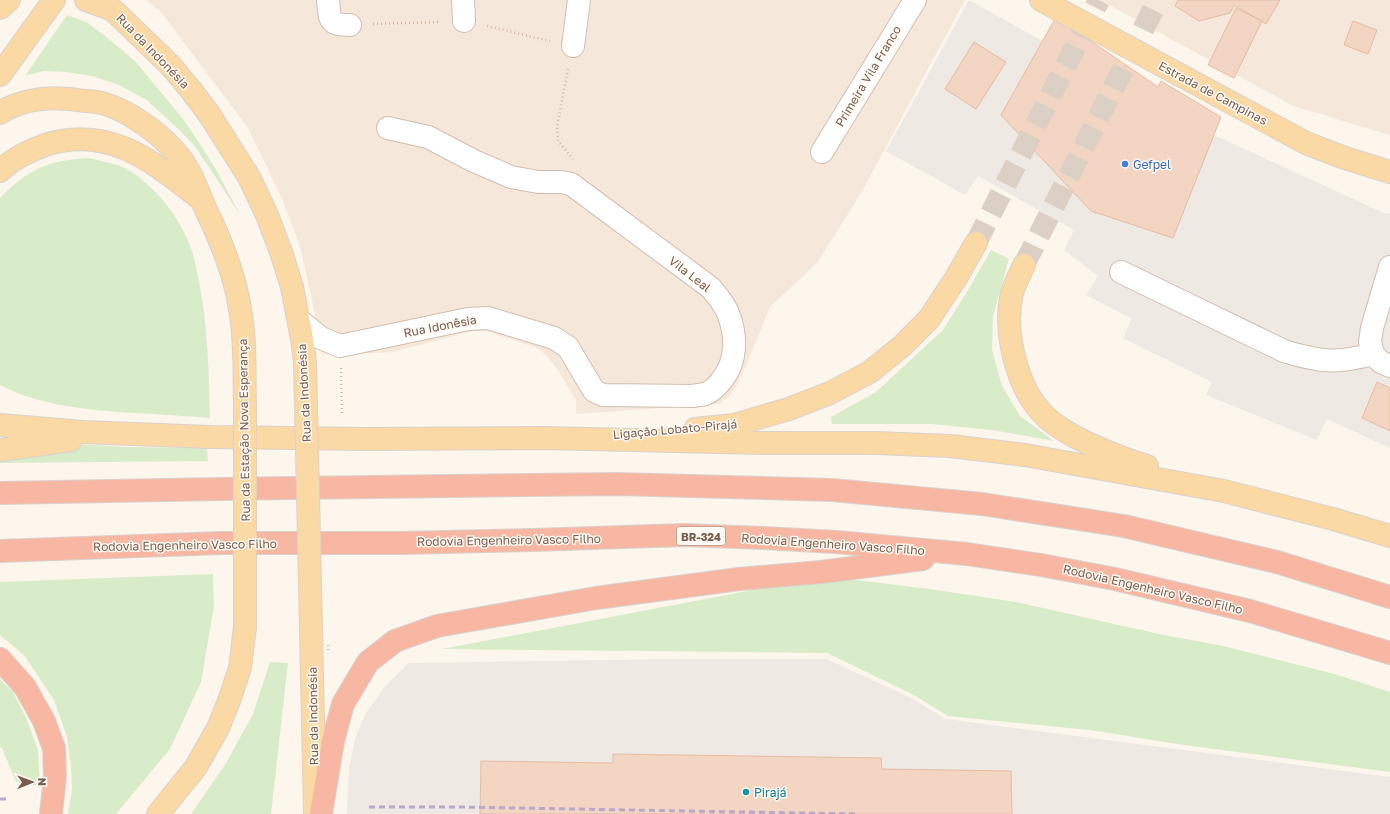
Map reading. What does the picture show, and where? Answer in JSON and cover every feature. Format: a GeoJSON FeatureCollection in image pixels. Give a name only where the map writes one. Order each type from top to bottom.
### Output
{"type":"FeatureCollection","features":[{"type":"Feature","properties":{"kind":"highway"},"geometry":{"type":"LineString","coordinates":[[0,494],[213,489],[617,484],[832,490],[982,504],[1124,526],[1277,562],[1390,597]]}},
{"type":"Feature","properties":{"kind":"highway","name":"Rodovia Engenheiro Vasco Filho"},"geometry":{"type":"LineString","coordinates":[[0,551],[222,543],[541,540],[684,535],[778,538],[967,554],[1041,565],[1115,579],[1250,611],[1390,653]]}},
{"type":"Feature","properties":{"kind":"highway"},"geometry":{"type":"LineString","coordinates":[[321,814],[333,741],[343,704],[368,662],[395,641],[437,626],[596,598],[739,579],[821,572],[967,554]]}},
{"type":"Feature","properties":{"kind":"highway"},"geometry":{"type":"LineString","coordinates":[[0,659],[25,686],[44,721],[54,748],[55,776],[51,814]]}},
{"type":"Feature","properties":{"kind":"main road"},"geometry":{"type":"LineString","coordinates":[[0,8],[9,0]]}},
{"type":"Feature","properties":{"kind":"main road"},"geometry":{"type":"LineString","coordinates":[[0,75],[54,0]]}},
{"type":"Feature","properties":{"kind":"main road","name":"Rua da Indonésia"},"geometry":{"type":"LineString","coordinates":[[86,0],[108,5],[170,65],[209,114],[249,177],[267,215],[292,287],[299,320],[305,362],[315,814]]}},
{"type":"Feature","properties":{"kind":"main road","name":"Estrada de Campinas"},"geometry":{"type":"LineString","coordinates":[[1041,0],[1306,143],[1342,157],[1390,172]]}},
{"type":"Feature","properties":{"kind":"main road","name":"Rua da Estação Nova Esperança"},"geometry":{"type":"LineString","coordinates":[[0,113],[4,110],[29,101],[58,98],[102,103],[125,113],[146,125],[179,156],[192,177],[225,252],[241,309],[244,341],[245,405],[245,627],[240,668],[218,728],[196,767],[158,814]]}},
{"type":"Feature","properties":{"kind":"main road"},"geometry":{"type":"LineString","coordinates":[[0,171],[5,166],[31,150],[58,141],[84,139],[112,143],[137,154],[161,168],[201,199]]}},
{"type":"Feature","properties":{"kind":"main road","name":"Ligação Lobato-Pirajá"},"geometry":{"type":"LineString","coordinates":[[542,438],[718,428],[734,425],[789,409],[830,393],[870,372],[902,346],[928,319],[956,278],[976,243]]}},
{"type":"Feature","properties":{"kind":"main road"},"geometry":{"type":"LineString","coordinates":[[1024,265],[1012,292],[1010,304],[1011,344],[1017,368],[1026,389],[1035,404],[1046,417],[1061,428],[1091,444],[1129,461],[1224,491],[1333,519],[1390,536]]}},
{"type":"Feature","properties":{"kind":"main road"},"geometry":{"type":"LineString","coordinates":[[0,410],[16,416],[83,432]]}},
{"type":"Feature","properties":{"kind":"main road"},"geometry":{"type":"LineString","coordinates":[[0,426],[83,432],[241,437],[542,438],[768,443],[876,443],[950,446],[1025,455],[1224,491]]}},
{"type":"Feature","properties":{"kind":"main road"},"geometry":{"type":"LineString","coordinates":[[0,450],[111,433]]}},
{"type":"Feature","properties":{"kind":"street"},"geometry":{"type":"LineString","coordinates":[[328,0],[329,18],[338,25],[350,25]]}},
{"type":"Feature","properties":{"kind":"street"},"geometry":{"type":"LineString","coordinates":[[573,46],[580,0]]}},
{"type":"Feature","properties":{"kind":"street","name":"Primeira Vila Franco"},"geometry":{"type":"LineString","coordinates":[[822,152],[915,0]]}},
{"type":"Feature","properties":{"kind":"street","name":"Vila Leal"},"geometry":{"type":"LineString","coordinates":[[388,128],[428,137],[511,178],[538,182],[561,182],[571,184],[711,288],[728,312],[732,325],[734,343],[733,358],[728,372],[718,385],[706,393],[693,396],[603,395]]}},
{"type":"Feature","properties":{"kind":"street"},"geometry":{"type":"LineString","coordinates":[[1381,360],[1370,342],[1372,328],[1390,267]]}},
{"type":"Feature","properties":{"kind":"street"},"geometry":{"type":"LineString","coordinates":[[1122,272],[1284,351],[1309,358],[1331,361],[1381,360]]}},
{"type":"Feature","properties":{"kind":"street","name":"Rua Idonêsia"},"geometry":{"type":"LineString","coordinates":[[299,320],[321,338],[344,346],[468,319],[488,318],[554,338],[561,342],[568,347],[594,390],[603,395]]}},
{"type":"Feature","properties":{"kind":"path"},"geometry":{"type":"LineString","coordinates":[[573,46],[557,128],[558,141],[577,164]]}},
{"type":"Feature","properties":{"kind":"path"},"geometry":{"type":"LineString","coordinates":[[341,361],[342,416]]}},
{"type":"Feature","properties":{"kind":"shaded area"},"geometry":{"type":"Polygon","coordinates":[[[146,0],[965,0],[860,195],[817,263],[770,307],[748,361],[730,396],[719,404],[576,414],[576,400],[558,370],[547,356],[537,348],[486,331],[473,331],[393,352],[322,354],[300,246],[283,201],[248,128],[160,11],[146,0]]]}},
{"type":"Feature","properties":{"kind":"shaded area"},"geometry":{"type":"Polygon","coordinates":[[[969,0],[1190,124],[1384,213],[1390,214],[1390,448],[1327,419],[1317,440],[1206,395],[1212,382],[1123,338],[1132,319],[1086,295],[1098,276],[1064,250],[1074,230],[978,176],[965,195],[886,151],[969,0]]]}},
{"type":"Feature","properties":{"kind":"shaded area"},"geometry":{"type":"Polygon","coordinates":[[[1100,0],[1390,0],[1390,135],[1293,106],[1100,0]]]}},
{"type":"Feature","properties":{"kind":"shaded area"},"geometry":{"type":"Polygon","coordinates":[[[675,659],[827,659],[911,698],[946,719],[1390,777],[1390,814],[347,814],[349,767],[356,736],[366,713],[386,685],[409,663],[675,659]]]}},
{"type":"Feature","properties":{"kind":"green space"},"geometry":{"type":"Polygon","coordinates":[[[67,15],[86,22],[135,61],[183,119],[198,141],[217,171],[240,215],[193,144],[148,101],[119,85],[92,76],[66,72],[44,71],[25,76],[67,15]]]}},
{"type":"Feature","properties":{"kind":"green space"},"geometry":{"type":"Polygon","coordinates":[[[89,158],[121,166],[141,179],[167,205],[185,235],[194,259],[203,303],[208,352],[210,418],[117,412],[65,406],[31,398],[0,385],[0,198],[20,180],[40,168],[62,161],[89,158]]]}},
{"type":"Feature","properties":{"kind":"green space"},"geometry":{"type":"Polygon","coordinates":[[[991,250],[1009,259],[993,316],[992,350],[1002,386],[1020,416],[1054,441],[992,430],[932,424],[832,424],[831,417],[876,392],[943,330],[991,250]]]}},
{"type":"Feature","properties":{"kind":"green space"},"geometry":{"type":"Polygon","coordinates":[[[0,439],[126,447],[207,448],[208,461],[0,463],[0,439]]]}},
{"type":"Feature","properties":{"kind":"green space"},"geometry":{"type":"Polygon","coordinates":[[[213,574],[214,606],[201,682],[170,749],[116,814],[68,814],[72,789],[67,737],[54,700],[24,655],[0,635],[0,582],[213,574]]]}},
{"type":"Feature","properties":{"kind":"green space"},"geometry":{"type":"Polygon","coordinates":[[[840,578],[1016,602],[1159,634],[1223,646],[1338,675],[1390,692],[1390,772],[1184,745],[1090,730],[948,716],[912,694],[827,653],[442,649],[770,586],[840,578]]]}},
{"type":"Feature","properties":{"kind":"green space"},"geometry":{"type":"Polygon","coordinates":[[[270,662],[288,663],[271,814],[191,814],[225,765],[253,714],[270,662]]]}},
{"type":"Feature","properties":{"kind":"green space"},"geometry":{"type":"Polygon","coordinates":[[[0,679],[13,692],[27,720],[38,750],[40,786],[16,782],[2,748],[0,747],[0,679]]]}},
{"type":"Feature","properties":{"kind":"building"},"geometry":{"type":"Polygon","coordinates":[[[1178,0],[1280,0],[1266,24],[1234,5],[1230,13],[1199,21],[1175,6],[1178,0]]]}},
{"type":"Feature","properties":{"kind":"building"},"geometry":{"type":"Polygon","coordinates":[[[1236,8],[1262,21],[1234,78],[1208,65],[1236,8]]]}},
{"type":"Feature","properties":{"kind":"building","name":"Gefpel"},"geometry":{"type":"Polygon","coordinates":[[[1056,17],[1158,87],[1161,81],[1221,117],[1173,238],[1091,211],[1001,115],[1056,17]]]}},
{"type":"Feature","properties":{"kind":"building"},"geometry":{"type":"Polygon","coordinates":[[[1353,21],[1377,30],[1368,54],[1344,45],[1353,21]]]}},
{"type":"Feature","properties":{"kind":"building"},"geometry":{"type":"Polygon","coordinates":[[[974,42],[1006,62],[976,109],[945,89],[974,42]]]}},
{"type":"Feature","properties":{"kind":"building"},"geometry":{"type":"Polygon","coordinates":[[[1377,382],[1390,388],[1390,431],[1362,418],[1377,382]]]}},
{"type":"Feature","properties":{"kind":"building","name":"Pirajá"},"geometry":{"type":"Polygon","coordinates":[[[613,754],[881,758],[882,769],[1011,771],[1012,814],[480,814],[481,761],[613,763],[613,754]]]}},
{"type":"Feature","properties":{"kind":"tunnel"},"geometry":{"type":"LineString","coordinates":[[976,243],[1099,0]]}},
{"type":"Feature","properties":{"kind":"tunnel"},"geometry":{"type":"LineString","coordinates":[[1024,265],[1158,0]]}},
{"type":"Feature","properties":{"kind":"railway"},"geometry":{"type":"LineString","coordinates":[[0,799],[9,799]]}},
{"type":"Feature","properties":{"kind":"railway"},"geometry":{"type":"LineString","coordinates":[[369,807],[459,807],[858,814]]}},
{"type":"Feature","properties":{"kind":"place","name":"Gefpel"},"geometry":{"type":"Point","coordinates":[1125,164]}},
{"type":"Feature","properties":{"kind":"place","name":"Pirajá"},"geometry":{"type":"Point","coordinates":[746,792]}}]}
